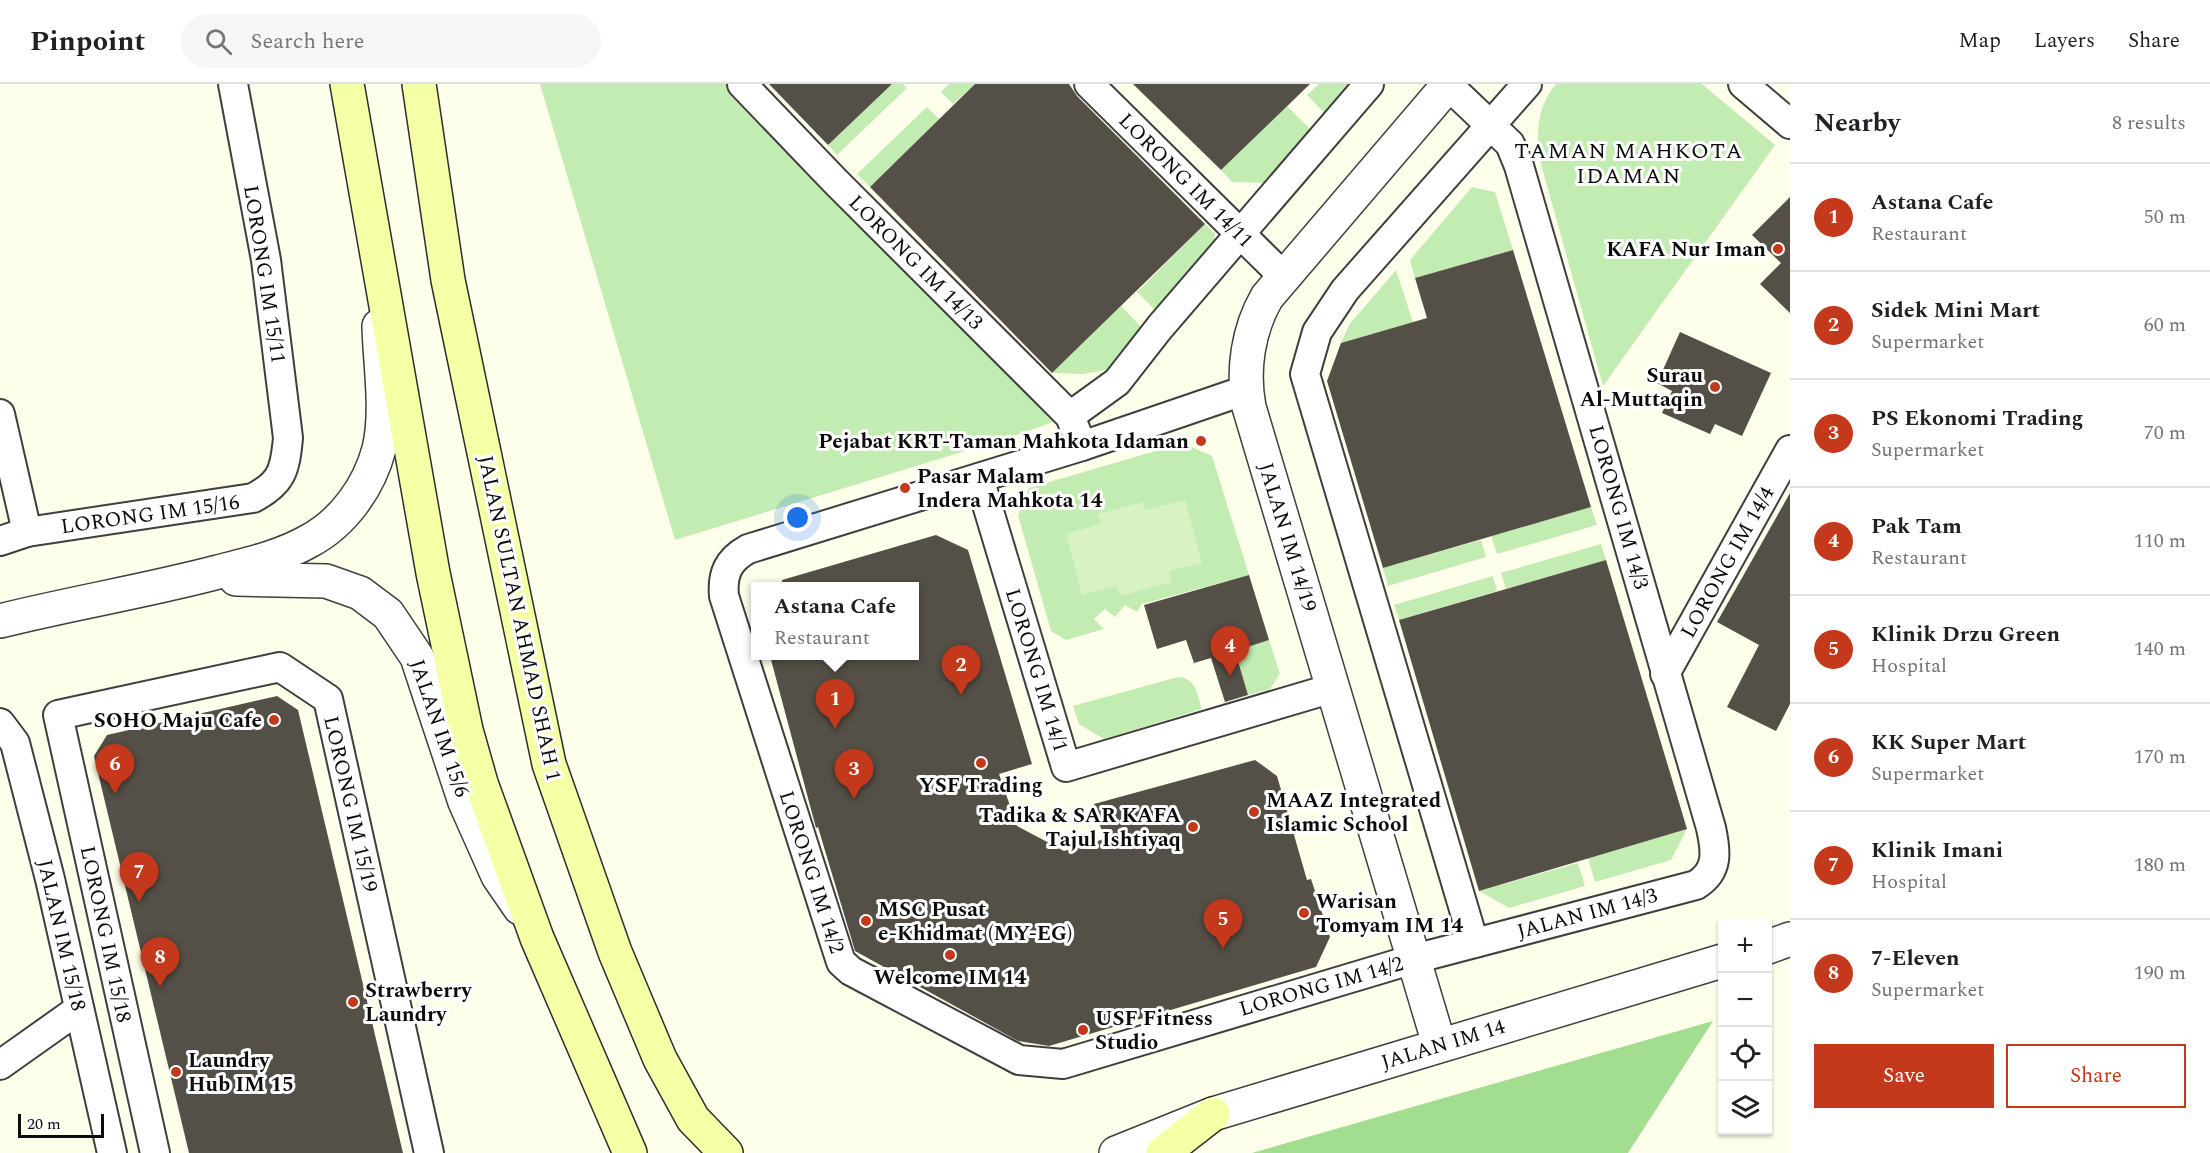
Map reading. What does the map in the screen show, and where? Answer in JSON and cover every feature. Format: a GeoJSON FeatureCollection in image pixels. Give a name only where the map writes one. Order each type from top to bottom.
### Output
{"type":"FeatureCollection","features":[{"type":"Feature","properties":{"kind":"main road"},"geometry":{"type":"LineString","coordinates":[[347,84],[433,573],[466,730],[481,783],[537,938],[630,1153]]}},
{"type":"Feature","properties":{"kind":"main road","name":"JALAN SULTAN AHMAD SHAH 1"},"geometry":{"type":"LineString","coordinates":[[419,84],[448,280],[549,764],[615,952],[660,1059],[693,1119],[726,1153]]}},
{"type":"Feature","properties":{"kind":"main road"},"geometry":{"type":"LineString","coordinates":[[1158,1146],[1213,1114]]}},
{"type":"Feature","properties":{"kind":"street","name":"LORONG IM 15/11"},"geometry":{"type":"LineString","coordinates":[[232,84],[266,260],[288,438],[286,465]]}},
{"type":"Feature","properties":{"kind":"street","name":"LORONG IM 14/13"},"geometry":{"type":"LineString","coordinates":[[742,84],[835,181],[1070,416],[1082,446]]}},
{"type":"Feature","properties":{"kind":"street","name":"LORONG IM 14/11"},"geometry":{"type":"LineString","coordinates":[[1089,84],[1283,276]]}},
{"type":"Feature","properties":{"kind":"street"},"geometry":{"type":"LineString","coordinates":[[1070,416],[1117,382],[1160,327],[1369,84]]}},
{"type":"Feature","properties":{"kind":"street"},"geometry":{"type":"LineString","coordinates":[[1449,84],[1492,125]]}},
{"type":"Feature","properties":{"kind":"street","name":"JALAN IM 14/19"},"geometry":{"type":"LineString","coordinates":[[1439,1044],[1246,390],[1247,358],[1262,306],[1283,276],[1449,84]]}},
{"type":"Feature","properties":{"kind":"street"},"geometry":{"type":"LineString","coordinates":[[1474,943],[1305,375],[1317,332],[1345,290],[1527,84]]}},
{"type":"Feature","properties":{"kind":"street"},"geometry":{"type":"LineString","coordinates":[[1743,84],[1790,124]]}},
{"type":"Feature","properties":{"kind":"street","name":"LORONG IM 14/3"},"geometry":{"type":"LineString","coordinates":[[1492,125],[1510,144],[1526,186],[1626,526],[1665,674],[1711,828]]}},
{"type":"Feature","properties":{"kind":"street","name":"JALAN IM 15/6"},"geometry":{"type":"LineString","coordinates":[[0,621],[184,582],[265,560],[310,541],[338,520],[358,497],[371,474],[383,429],[376,258]]}},
{"type":"Feature","properties":{"kind":"street"},"geometry":{"type":"LineString","coordinates":[[979,478],[1082,446],[1246,390]]}},
{"type":"Feature","properties":{"kind":"street"},"geometry":{"type":"LineString","coordinates":[[0,414],[27,532]]}},
{"type":"Feature","properties":{"kind":"street","name":"LORONG IM 14/4"},"geometry":{"type":"LineString","coordinates":[[1665,674],[1790,450]]}},
{"type":"Feature","properties":{"kind":"street","name":"LORONG IM 15/16"},"geometry":{"type":"LineString","coordinates":[[0,541],[27,532],[253,498],[272,489],[286,465]]}},
{"type":"Feature","properties":{"kind":"street","name":"LORONG IM 14/1"},"geometry":{"type":"LineString","coordinates":[[979,478],[1066,767],[1333,688]]}},
{"type":"Feature","properties":{"kind":"street","name":"LORONG IM 14/2"},"geometry":{"type":"LineString","coordinates":[[979,478],[748,549],[736,556],[728,566],[723,580],[724,596],[841,962],[851,971],[1019,1060],[1063,1064],[1414,959]]}},
{"type":"Feature","properties":{"kind":"street","name":"JALAN IM 15/6"},"geometry":{"type":"LineString","coordinates":[[184,582],[266,578],[326,581],[360,593],[388,614],[417,657],[465,802],[485,850],[498,876],[537,938]]}},
{"type":"Feature","properties":{"kind":"street","name":"LORONG IM 15/19"},"geometry":{"type":"LineString","coordinates":[[58,715],[280,667],[328,699],[429,1153]]}},
{"type":"Feature","properties":{"kind":"street","name":"LORONG IM 15/18"},"geometry":{"type":"LineString","coordinates":[[58,715],[155,1153]]}},
{"type":"Feature","properties":{"kind":"street","name":"JALAN IM 15/18"},"geometry":{"type":"LineString","coordinates":[[5,740],[50,879],[112,1153]]}},
{"type":"Feature","properties":{"kind":"street","name":"JALAN IM 14/3"},"geometry":{"type":"LineString","coordinates":[[1414,959],[1696,885],[1707,878],[1714,865],[1716,849],[1711,828]]}},
{"type":"Feature","properties":{"kind":"street"},"geometry":{"type":"LineString","coordinates":[[1772,945],[1790,939]]}},
{"type":"Feature","properties":{"kind":"street","name":"JALAN IM 14"},"geometry":{"type":"LineString","coordinates":[[1213,1114],[1439,1044],[1718,962]]}},
{"type":"Feature","properties":{"kind":"street"},"geometry":{"type":"LineString","coordinates":[[0,1065],[79,1009]]}},
{"type":"Feature","properties":{"kind":"street"},"geometry":{"type":"LineString","coordinates":[[1116,1153],[1158,1146]]}},
{"type":"Feature","properties":{"kind":"green space"},"geometry":{"type":"Polygon","coordinates":[[[540,84],[742,84],[1070,416],[1014,436],[675,540],[540,84]]]}},
{"type":"Feature","properties":{"kind":"green space"},"geometry":{"type":"Polygon","coordinates":[[[892,84],[903,84],[907,88],[837,155],[828,145],[892,84]]]}},
{"type":"Feature","properties":{"kind":"green space"},"geometry":{"type":"Polygon","coordinates":[[[949,84],[975,84],[953,104],[941,92],[949,84]]]}},
{"type":"Feature","properties":{"kind":"green space"},"geometry":{"type":"Polygon","coordinates":[[[1319,84],[1354,84],[1327,116],[1307,95],[1319,84]]]}},
{"type":"Feature","properties":{"kind":"green space"},"geometry":{"type":"Polygon","coordinates":[[[1556,84],[1702,84],[1775,145],[1603,386],[1539,157],[1538,137],[1542,109],[1556,84]]]}},
{"type":"Feature","properties":{"kind":"green space"},"geometry":{"type":"Polygon","coordinates":[[[1287,106],[1313,132],[1269,183],[1232,182],[1221,170],[1287,106]]]}},
{"type":"Feature","properties":{"kind":"green space"},"geometry":{"type":"Polygon","coordinates":[[[927,107],[940,120],[870,187],[857,174],[927,107]]]}},
{"type":"Feature","properties":{"kind":"green space"},"geometry":{"type":"Polygon","coordinates":[[[1472,187],[1495,192],[1513,250],[1415,278],[1410,260],[1472,187]]]}},
{"type":"Feature","properties":{"kind":"green space"},"geometry":{"type":"Polygon","coordinates":[[[1205,224],[1215,234],[1212,251],[1159,314],[1137,292],[1205,224]]]}},
{"type":"Feature","properties":{"kind":"green space"},"geometry":{"type":"Polygon","coordinates":[[[1396,270],[1413,322],[1341,343],[1349,325],[1396,270]]]}},
{"type":"Feature","properties":{"kind":"green space"},"geometry":{"type":"Polygon","coordinates":[[[1121,306],[1144,330],[1112,369],[1083,374],[1052,373],[1121,306]]]}},
{"type":"Feature","properties":{"kind":"green space"},"geometry":{"type":"Polygon","coordinates":[[[1183,443],[1212,456],[1249,575],[1142,604],[1137,612],[1125,605],[1115,617],[1105,609],[1094,619],[1104,629],[1066,640],[1051,631],[1018,515],[1029,488],[1183,443]]]}},
{"type":"Feature","properties":{"kind":"green space"},"geometry":{"type":"Polygon","coordinates":[[[1185,500],[1202,563],[1169,571],[1172,582],[1120,596],[1117,586],[1082,595],[1066,534],[1101,524],[1098,514],[1143,502],[1145,510],[1185,500]]]}},
{"type":"Feature","properties":{"kind":"green space"},"geometry":{"type":"Polygon","coordinates":[[[1591,507],[1597,525],[1497,554],[1491,536],[1591,507]]]}},
{"type":"Feature","properties":{"kind":"green space"},"geometry":{"type":"Polygon","coordinates":[[[1481,540],[1486,557],[1388,586],[1383,568],[1481,540]]]}},
{"type":"Feature","properties":{"kind":"green space"},"geometry":{"type":"Polygon","coordinates":[[[1601,544],[1606,560],[1506,589],[1501,573],[1601,544]]]}},
{"type":"Feature","properties":{"kind":"green space"},"geometry":{"type":"Polygon","coordinates":[[[1493,576],[1497,591],[1399,620],[1394,605],[1493,576]]]}},
{"type":"Feature","properties":{"kind":"green space"},"geometry":{"type":"Polygon","coordinates":[[[1269,640],[1280,674],[1270,689],[1248,695],[1235,651],[1269,640]]]}},
{"type":"Feature","properties":{"kind":"green space"},"geometry":{"type":"Polygon","coordinates":[[[1178,677],[1192,683],[1202,709],[1104,739],[1079,724],[1073,706],[1178,677]]]}},
{"type":"Feature","properties":{"kind":"green space"},"geometry":{"type":"Polygon","coordinates":[[[1687,829],[1671,860],[1595,882],[1588,858],[1687,829]]]}},
{"type":"Feature","properties":{"kind":"green space"},"geometry":{"type":"Polygon","coordinates":[[[1578,863],[1585,886],[1509,908],[1479,891],[1578,863]]]}},
{"type":"Feature","properties":{"kind":"green space"},"geometry":{"type":"Polygon","coordinates":[[[1713,1021],[1628,1153],[1252,1153],[1713,1021]]]}},
{"type":"Feature","properties":{"kind":"building"},"geometry":{"type":"Polygon","coordinates":[[[769,84],[892,84],[828,145],[769,84]]]}},
{"type":"Feature","properties":{"kind":"building"},"geometry":{"type":"Polygon","coordinates":[[[975,84],[1069,84],[1077,96],[1205,224],[1052,373],[870,187],[975,84]]]}},
{"type":"Feature","properties":{"kind":"building"},"geometry":{"type":"Polygon","coordinates":[[[1133,84],[1310,84],[1221,170],[1133,84]]]}},
{"type":"Feature","properties":{"kind":"building","name":"KAFA Nur Iman"},"geometry":{"type":"Polygon","coordinates":[[[1790,197],[1790,313],[1760,284],[1781,263],[1752,235],[1790,197]]]}},
{"type":"Feature","properties":{"kind":"building"},"geometry":{"type":"Polygon","coordinates":[[[1513,250],[1591,507],[1383,568],[1327,381],[1341,343],[1427,318],[1415,278],[1513,250]]]}},
{"type":"Feature","properties":{"kind":"building","name":"Surau Al-Muttaqin"},"geometry":{"type":"Polygon","coordinates":[[[1680,332],[1771,373],[1742,436],[1715,424],[1710,434],[1662,413],[1672,391],[1657,383],[1680,332]]]}},
{"type":"Feature","properties":{"kind":"building"},"geometry":{"type":"Polygon","coordinates":[[[1790,493],[1790,704],[1776,731],[1727,707],[1759,645],[1717,622],[1790,493]]]}},
{"type":"Feature","properties":{"kind":"building"},"geometry":{"type":"Polygon","coordinates":[[[936,535],[968,550],[1032,764],[999,774],[1017,826],[1064,851],[1104,839],[1094,804],[1255,760],[1277,776],[1307,880],[1311,879],[1330,937],[1316,967],[1049,1046],[1018,1041],[855,951],[818,827],[816,828],[771,660],[919,660],[919,582],[782,582],[782,580],[936,535]]]}},
{"type":"Feature","properties":{"kind":"building"},"geometry":{"type":"Polygon","coordinates":[[[1606,560],[1687,829],[1479,891],[1399,620],[1606,560]]]}},
{"type":"Feature","properties":{"kind":"building"},"geometry":{"type":"Polygon","coordinates":[[[1249,575],[1269,640],[1235,651],[1248,695],[1225,702],[1211,658],[1194,663],[1186,640],[1157,649],[1144,605],[1249,575]]]}},
{"type":"Feature","properties":{"kind":"building"},"geometry":{"type":"Polygon","coordinates":[[[277,696],[298,710],[403,1153],[189,1153],[94,756],[107,735],[277,696]]]}},
{"type":"Feature","properties":{"kind":"place","name":"KAFA Nur Iman"},"geometry":{"type":"Point","coordinates":[1778,249]}},
{"type":"Feature","properties":{"kind":"place","name":"Surau Al-Muttaqin"},"geometry":{"type":"Point","coordinates":[1715,387]}},
{"type":"Feature","properties":{"kind":"place","name":"Pejabat KRT-Taman Mahkota Idaman"},"geometry":{"type":"Point","coordinates":[1201,441]}},
{"type":"Feature","properties":{"kind":"place","name":"Pasar Malam Indera Mahkota 14"},"geometry":{"type":"Point","coordinates":[905,488]}},
{"type":"Feature","properties":{"kind":"place","name":"Pak Tam"},"geometry":{"type":"Point","coordinates":[1230,676]}},
{"type":"Feature","properties":{"kind":"place","name":"Sidek Mini Mart"},"geometry":{"type":"Point","coordinates":[961,695]}},
{"type":"Feature","properties":{"kind":"place","name":"SOHO Maju Cafe"},"geometry":{"type":"Point","coordinates":[274,720]}},
{"type":"Feature","properties":{"kind":"place","name":"Astana Cafe"},"geometry":{"type":"Point","coordinates":[835,729]}},
{"type":"Feature","properties":{"kind":"place","name":"YSF Trading"},"geometry":{"type":"Point","coordinates":[981,763]}},
{"type":"Feature","properties":{"kind":"place","name":"KK Super Mart"},"geometry":{"type":"Point","coordinates":[115,794]}},
{"type":"Feature","properties":{"kind":"place","name":"PS Ekonomi Trading"},"geometry":{"type":"Point","coordinates":[854,799]}},
{"type":"Feature","properties":{"kind":"place","name":"MAAZ Integrated Islamic School"},"geometry":{"type":"Point","coordinates":[1254,812]}},
{"type":"Feature","properties":{"kind":"place","name":"Tadika & SAR KAFA Tajul Ishtiyaq"},"geometry":{"type":"Point","coordinates":[1193,827]}},
{"type":"Feature","properties":{"kind":"place","name":"Klinik Imani"},"geometry":{"type":"Point","coordinates":[139,902]}},
{"type":"Feature","properties":{"kind":"place","name":"Warisan Tomyam IM 14"},"geometry":{"type":"Point","coordinates":[1304,913]}},
{"type":"Feature","properties":{"kind":"place","name":"MSC Pusat e-Khidmat (MY-EG)"},"geometry":{"type":"Point","coordinates":[866,921]}},
{"type":"Feature","properties":{"kind":"place","name":"Klinik Drzu Green"},"geometry":{"type":"Point","coordinates":[1223,949]}},
{"type":"Feature","properties":{"kind":"place","name":"Welcome IM 14"},"geometry":{"type":"Point","coordinates":[950,955]}},
{"type":"Feature","properties":{"kind":"place","name":"7-Eleven"},"geometry":{"type":"Point","coordinates":[160,987]}},
{"type":"Feature","properties":{"kind":"place","name":"Strawberry Laundry"},"geometry":{"type":"Point","coordinates":[353,1002]}},
{"type":"Feature","properties":{"kind":"place","name":"USF Fitness Studio"},"geometry":{"type":"Point","coordinates":[1083,1030]}},
{"type":"Feature","properties":{"kind":"place","name":"Laundry Hub IM 15"},"geometry":{"type":"Point","coordinates":[176,1072]}},
{"type":"Feature","properties":{"kind":"district","name":"TAMAN MAHKOTA IDAMAN"},"geometry":{"type":"Point","coordinates":[1629,162]}}]}
